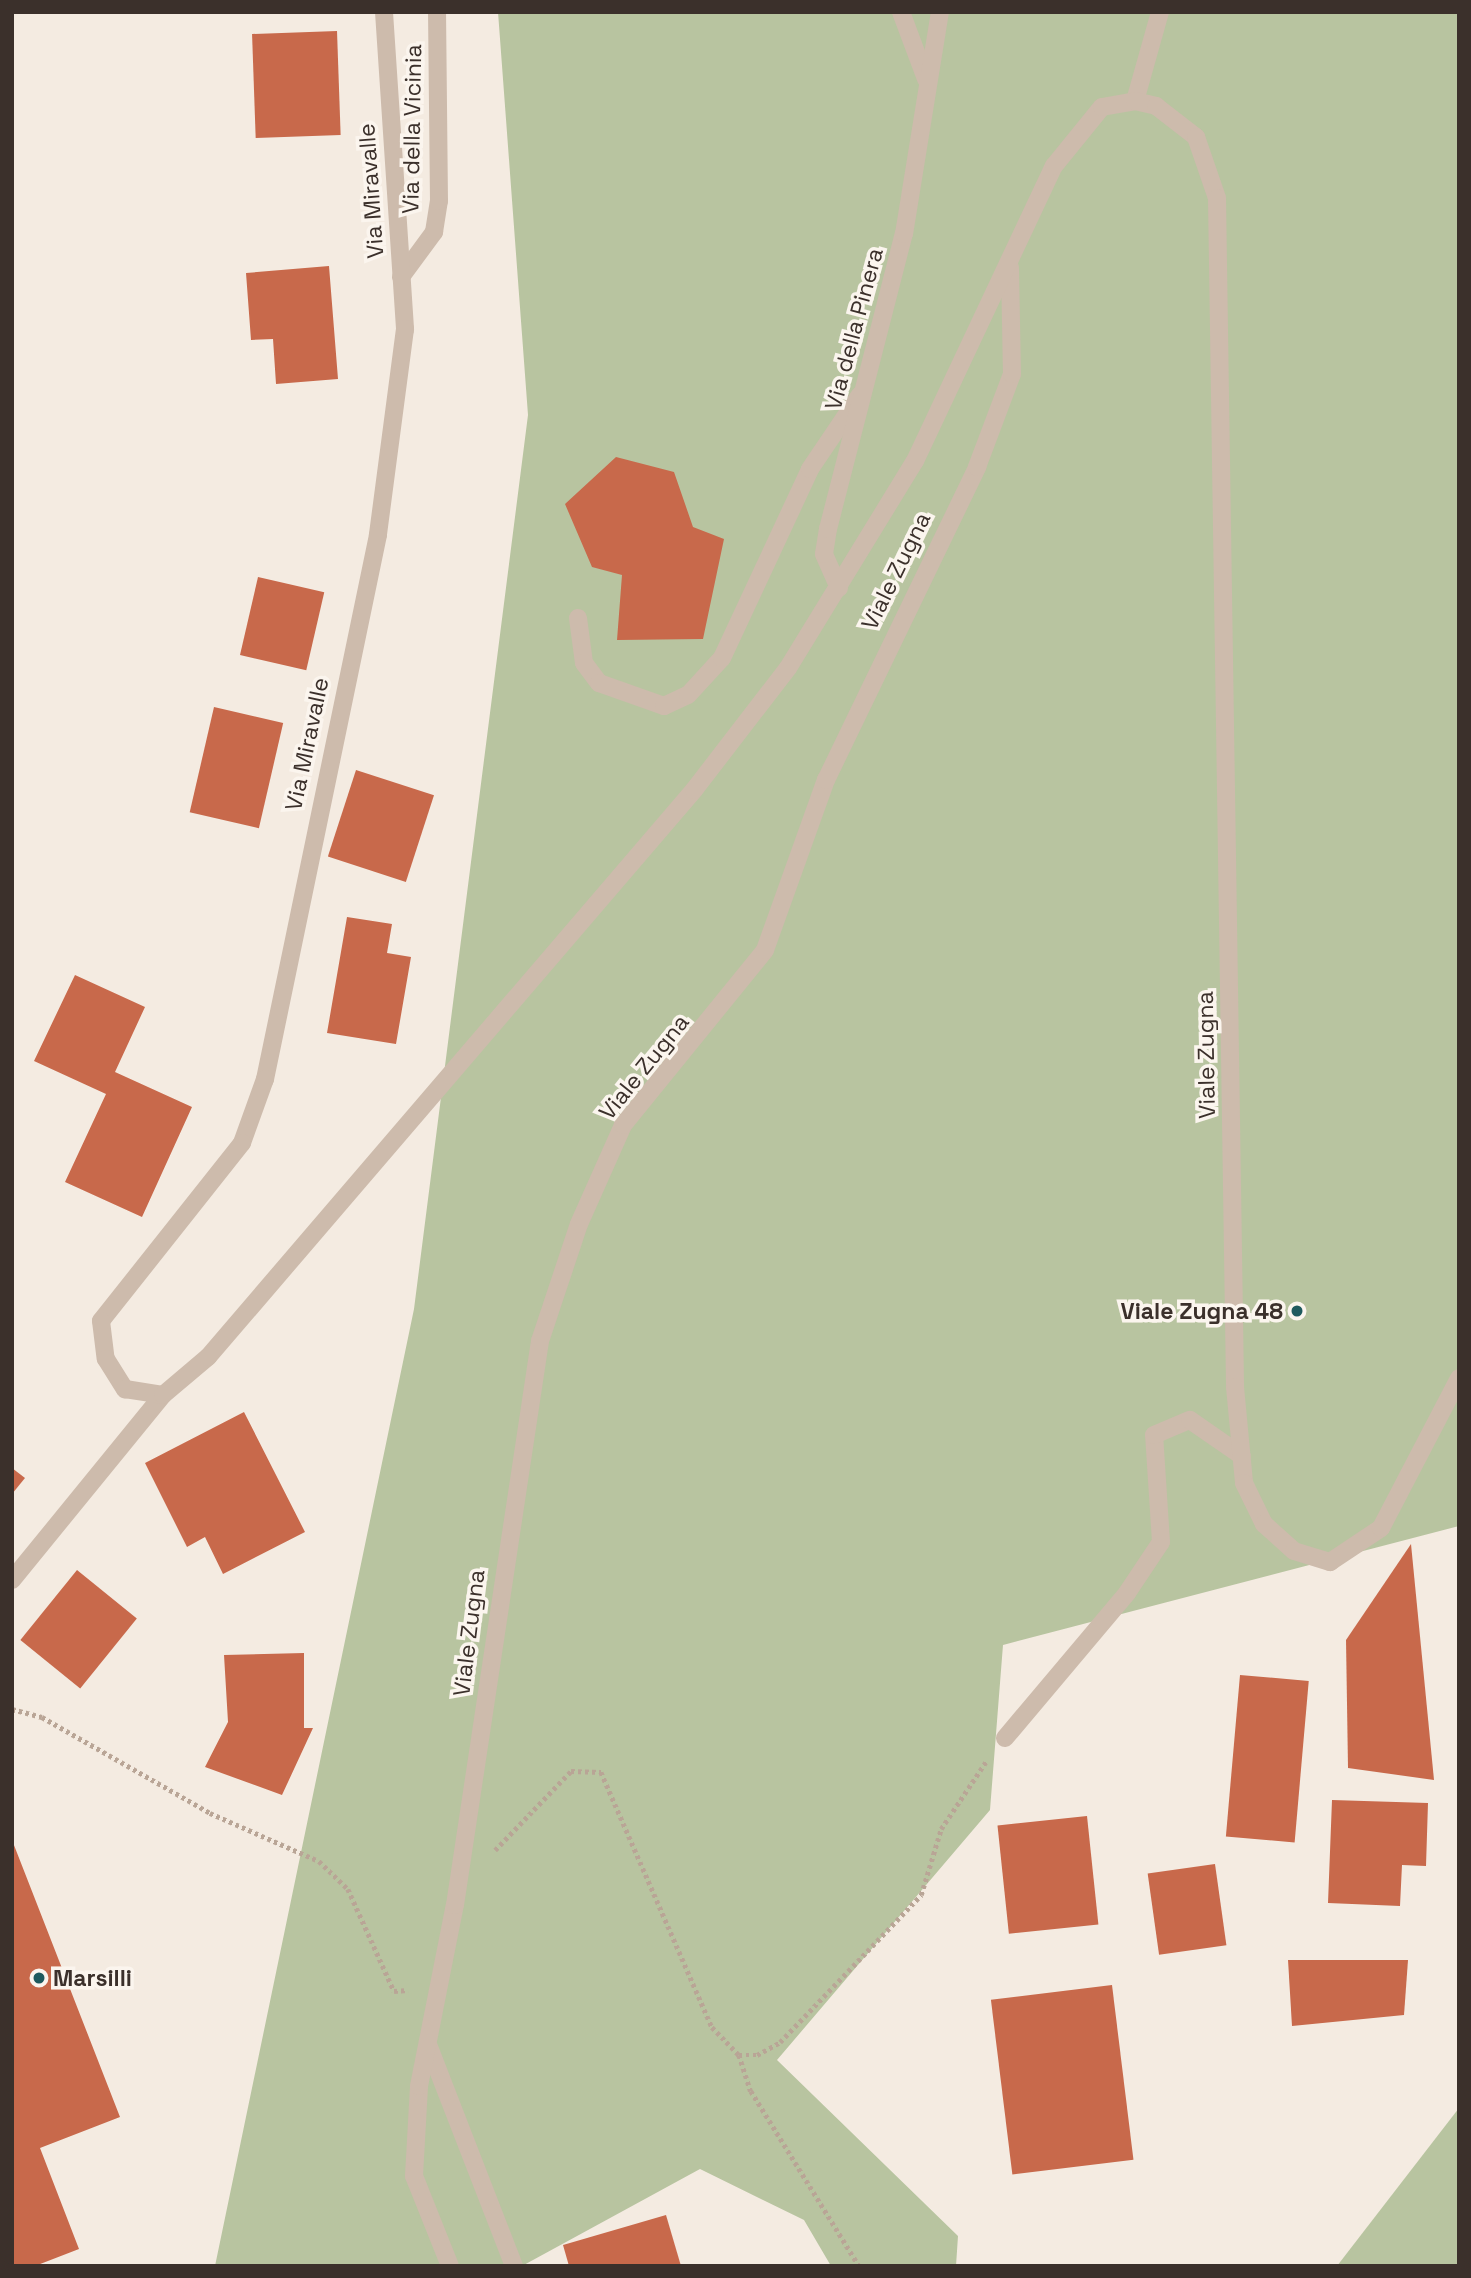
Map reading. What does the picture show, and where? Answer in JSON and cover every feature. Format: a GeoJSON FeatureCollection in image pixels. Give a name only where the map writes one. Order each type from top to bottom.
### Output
{"type":"FeatureCollection","features":[{"type":"Feature","properties":{"kind":"street","name":"Via Miravalle"},"geometry":{"type":"LineString","coordinates":[[163,1395],[125,1389],[106,1359],[101,1321],[242,1143],[265,1079],[378,535],[405,329],[384,12]]}},
{"type":"Feature","properties":{"kind":"street","name":"Via della Vicinia"},"geometry":{"type":"LineString","coordinates":[[401,276],[434,232],[439,201],[438,12]]}},
{"type":"Feature","properties":{"kind":"street"},"geometry":{"type":"LineString","coordinates":[[901,12],[926,79]]}},
{"type":"Feature","properties":{"kind":"street"},"geometry":{"type":"LineString","coordinates":[[926,79],[940,12]]}},
{"type":"Feature","properties":{"kind":"street"},"geometry":{"type":"LineString","coordinates":[[1135,101],[1160,12]]}},
{"type":"Feature","properties":{"kind":"street","name":"Via della Pinera"},"geometry":{"type":"LineString","coordinates":[[839,587],[824,554],[860,395],[905,234],[926,79]]}},
{"type":"Feature","properties":{"kind":"street","name":"Viale Zugna"},"geometry":{"type":"LineString","coordinates":[[12,1580],[163,1395],[208,1357],[577,931],[788,668],[915,461],[1010,267],[1054,166],[1102,107],[1135,101],[1156,106],[1196,137],[1217,198],[1236,1387],[1244,1483],[1264,1524],[1294,1551],[1330,1562],[1381,1528],[1459,1378]]}},
{"type":"Feature","properties":{"kind":"street","name":"Viale Zugna"},"geometry":{"type":"LineString","coordinates":[[450,2266],[414,2176],[428,2044],[478,1756],[504,1554],[540,1341],[623,1125],[765,950],[825,780],[977,467],[1012,374],[1010,267]]}},
{"type":"Feature","properties":{"kind":"street"},"geometry":{"type":"LineString","coordinates":[[578,618],[584,663],[599,683],[664,706],[688,695],[723,657],[810,469],[860,395]]}},
{"type":"Feature","properties":{"kind":"street"},"geometry":{"type":"LineString","coordinates":[[1005,1738],[1127,1592],[1161,1542],[1154,1435],[1190,1420],[1242,1456]]}},
{"type":"Feature","properties":{"kind":"street"},"geometry":{"type":"LineString","coordinates":[[428,2044],[514,2266]]}},
{"type":"Feature","properties":{"kind":"path"},"geometry":{"type":"LineString","coordinates":[[12,1709],[42,1717],[210,1813],[319,1861],[348,1889],[394,1991]]}},
{"type":"Feature","properties":{"kind":"path"},"geometry":{"type":"LineString","coordinates":[[739,2054],[757,2055],[780,2042],[921,1895],[941,1829],[1005,1738]]}},
{"type":"Feature","properties":{"kind":"path"},"geometry":{"type":"LineString","coordinates":[[491,1856],[571,1771],[601,1772],[712,2027],[739,2054],[751,2091],[859,2266]]}},
{"type":"Feature","properties":{"kind":"green space"},"geometry":{"type":"Polygon","coordinates":[[[498,12],[1459,12],[1459,1526],[1003,1645],[990,1810],[777,2060],[958,2236],[956,2266],[831,2266],[804,2220],[700,2169],[522,2266],[215,2266],[414,1309],[528,415],[498,12]]]}},
{"type":"Feature","properties":{"kind":"green space"},"geometry":{"type":"Polygon","coordinates":[[[1459,2108],[1459,2266],[1337,2266],[1459,2108]]]}},
{"type":"Feature","properties":{"kind":"building"},"geometry":{"type":"Polygon","coordinates":[[[337,31],[341,135],[256,138],[252,34],[337,31]]]}},
{"type":"Feature","properties":{"kind":"building"},"geometry":{"type":"Polygon","coordinates":[[[329,266],[338,379],[276,384],[273,339],[251,340],[246,273],[329,266]]]}},
{"type":"Feature","properties":{"kind":"building"},"geometry":{"type":"Polygon","coordinates":[[[616,457],[674,472],[693,527],[724,539],[703,639],[617,640],[622,575],[592,567],[565,504],[616,457]]]}},
{"type":"Feature","properties":{"kind":"building"},"geometry":{"type":"Polygon","coordinates":[[[258,577],[324,592],[306,670],[240,655],[258,577]]]}},
{"type":"Feature","properties":{"kind":"building"},"geometry":{"type":"Polygon","coordinates":[[[214,707],[283,723],[259,828],[190,812],[214,707]]]}},
{"type":"Feature","properties":{"kind":"building"},"geometry":{"type":"Polygon","coordinates":[[[356,770],[434,795],[406,882],[328,857],[356,770]]]}},
{"type":"Feature","properties":{"kind":"building"},"geometry":{"type":"Polygon","coordinates":[[[347,917],[392,924],[387,953],[411,957],[396,1044],[327,1033],[347,917]]]}},
{"type":"Feature","properties":{"kind":"building"},"geometry":{"type":"Polygon","coordinates":[[[75,975],[145,1007],[115,1072],[192,1107],[142,1217],[65,1182],[106,1094],[34,1061],[75,975]]]}},
{"type":"Feature","properties":{"kind":"building"},"geometry":{"type":"Polygon","coordinates":[[[244,1412],[305,1532],[223,1574],[205,1537],[187,1547],[145,1463],[244,1412]]]}},
{"type":"Feature","properties":{"kind":"building"},"geometry":{"type":"Polygon","coordinates":[[[12,1468],[25,1478],[12,1494],[12,1468]]]}},
{"type":"Feature","properties":{"kind":"building"},"geometry":{"type":"Polygon","coordinates":[[[1411,1544],[1434,1780],[1348,1768],[1346,1640],[1411,1544]]]}},
{"type":"Feature","properties":{"kind":"building"},"geometry":{"type":"Polygon","coordinates":[[[77,1570],[137,1618],[80,1688],[20,1640],[77,1570]]]}},
{"type":"Feature","properties":{"kind":"building"},"geometry":{"type":"Polygon","coordinates":[[[304,1653],[304,1728],[313,1728],[282,1795],[205,1767],[228,1722],[224,1655],[304,1653]]]}},
{"type":"Feature","properties":{"kind":"building"},"geometry":{"type":"Polygon","coordinates":[[[1240,1675],[1309,1681],[1295,1842],[1226,1836],[1240,1675]]]}},
{"type":"Feature","properties":{"kind":"building"},"geometry":{"type":"Polygon","coordinates":[[[1332,1800],[1428,1803],[1426,1866],[1402,1865],[1400,1906],[1328,1903],[1332,1800]]]}},
{"type":"Feature","properties":{"kind":"building"},"geometry":{"type":"Polygon","coordinates":[[[1087,1816],[1098,1924],[1009,1934],[997,1825],[1087,1816]]]}},
{"type":"Feature","properties":{"kind":"building","name":"Marsilli"},"geometry":{"type":"Polygon","coordinates":[[[12,1840],[120,2117],[40,2148],[79,2249],[35,2266],[12,2266],[12,1840]]]}},
{"type":"Feature","properties":{"kind":"building"},"geometry":{"type":"Polygon","coordinates":[[[1215,1864],[1226,1945],[1159,1955],[1148,1873],[1215,1864]]]}},
{"type":"Feature","properties":{"kind":"building"},"geometry":{"type":"Polygon","coordinates":[[[1288,1960],[1408,1960],[1404,2015],[1292,2026],[1288,1960]]]}},
{"type":"Feature","properties":{"kind":"building"},"geometry":{"type":"Polygon","coordinates":[[[1112,1985],[1133,2160],[1012,2175],[991,2000],[1112,1985]]]}},
{"type":"Feature","properties":{"kind":"building"},"geometry":{"type":"Polygon","coordinates":[[[666,2215],[681,2266],[569,2266],[563,2245],[666,2215]]]}},
{"type":"Feature","properties":{"kind":"place","name":"Viale Zugna 48"},"geometry":{"type":"Point","coordinates":[1297,1311]}},
{"type":"Feature","properties":{"kind":"place","name":"Marsilli"},"geometry":{"type":"Point","coordinates":[39,1978]}}]}
